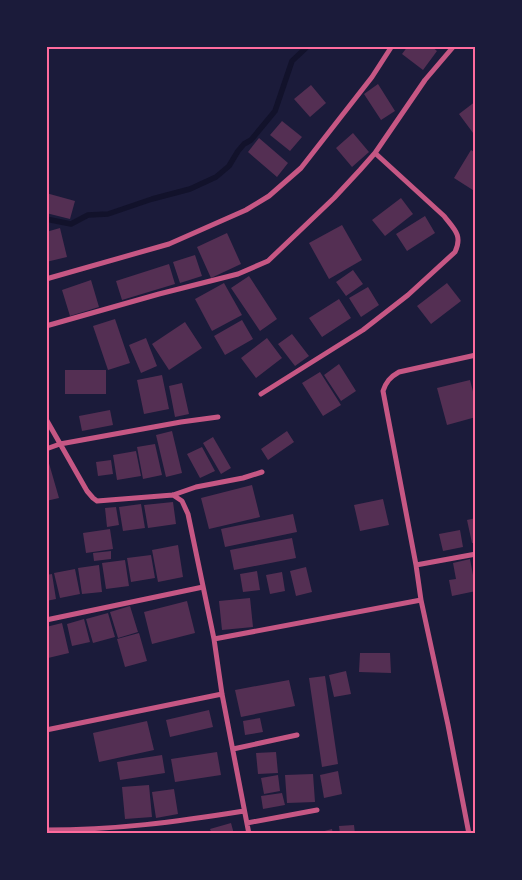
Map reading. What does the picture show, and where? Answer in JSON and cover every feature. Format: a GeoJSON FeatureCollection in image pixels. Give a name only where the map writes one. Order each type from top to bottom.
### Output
{"type":"FeatureCollection","features":[{"type":"Feature","properties":{"kind":"street"},"geometry":{"type":"LineString","coordinates":[[46,279],[169,244],[246,210],[269,196],[300,168],[372,77],[392,46]]}},
{"type":"Feature","properties":{"kind":"street"},"geometry":{"type":"LineString","coordinates":[[46,326],[238,274],[259,266],[276,254],[334,198],[374,153],[425,80],[454,46]]}},
{"type":"Feature","properties":{"kind":"street"},"geometry":{"type":"LineString","coordinates":[[262,394],[363,330],[408,295],[455,252],[459,243],[459,237],[444,216],[374,153]]}},
{"type":"Feature","properties":{"kind":"street"},"geometry":{"type":"LineString","coordinates":[[468,834],[448,725],[421,600],[383,391],[386,383],[399,372],[476,355]]}},
{"type":"Feature","properties":{"kind":"street"},"geometry":{"type":"LineString","coordinates":[[46,449],[60,444],[218,416]]}},
{"type":"Feature","properties":{"kind":"street"},"geometry":{"type":"LineString","coordinates":[[46,419],[87,491],[97,501],[173,496],[196,487],[243,478],[262,472]]}},
{"type":"Feature","properties":{"kind":"street"},"geometry":{"type":"LineString","coordinates":[[173,496],[182,501],[188,514],[214,639],[222,694],[249,834]]}},
{"type":"Feature","properties":{"kind":"street"},"geometry":{"type":"LineString","coordinates":[[416,565],[476,554]]}},
{"type":"Feature","properties":{"kind":"street"},"geometry":{"type":"LineString","coordinates":[[46,620],[202,587]]}},
{"type":"Feature","properties":{"kind":"street"},"geometry":{"type":"LineString","coordinates":[[214,639],[421,600]]}},
{"type":"Feature","properties":{"kind":"street"},"geometry":{"type":"LineString","coordinates":[[46,730],[222,694]]}},
{"type":"Feature","properties":{"kind":"street"},"geometry":{"type":"LineString","coordinates":[[233,749],[297,735]]}},
{"type":"Feature","properties":{"kind":"street"},"geometry":{"type":"LineString","coordinates":[[247,823],[317,810]]}},
{"type":"Feature","properties":{"kind":"street"},"geometry":{"type":"LineString","coordinates":[[46,830],[141,827],[244,811]]}},
{"type":"Feature","properties":{"kind":"building"},"geometry":{"type":"Polygon","coordinates":[[[408,46],[431,46],[437,51],[423,70],[402,54],[408,46]]]}},
{"type":"Feature","properties":{"kind":"building"},"geometry":{"type":"Polygon","coordinates":[[[378,84],[395,111],[381,120],[364,94],[378,84]]]}},
{"type":"Feature","properties":{"kind":"building"},"geometry":{"type":"Polygon","coordinates":[[[311,85],[326,103],[310,117],[294,99],[311,85]]]}},
{"type":"Feature","properties":{"kind":"building"},"geometry":{"type":"Polygon","coordinates":[[[476,101],[476,137],[459,114],[476,101]]]}},
{"type":"Feature","properties":{"kind":"building"},"geometry":{"type":"Polygon","coordinates":[[[282,121],[302,137],[290,151],[270,135],[282,121]]]}},
{"type":"Feature","properties":{"kind":"building"},"geometry":{"type":"Polygon","coordinates":[[[353,133],[369,152],[352,167],[336,148],[353,133]]]}},
{"type":"Feature","properties":{"kind":"building"},"geometry":{"type":"Polygon","coordinates":[[[259,138],[288,163],[277,177],[248,152],[259,138]]]}},
{"type":"Feature","properties":{"kind":"building"},"geometry":{"type":"Polygon","coordinates":[[[471,150],[476,153],[476,192],[454,178],[471,150]]]}},
{"type":"Feature","properties":{"kind":"building"},"geometry":{"type":"Polygon","coordinates":[[[46,193],[75,201],[70,219],[46,213],[46,193]]]}},
{"type":"Feature","properties":{"kind":"building"},"geometry":{"type":"Polygon","coordinates":[[[401,198],[413,214],[385,236],[372,220],[401,198]]]}},
{"type":"Feature","properties":{"kind":"building"},"geometry":{"type":"Polygon","coordinates":[[[425,216],[435,233],[407,251],[396,234],[425,216]]]}},
{"type":"Feature","properties":{"kind":"building"},"geometry":{"type":"Polygon","coordinates":[[[342,225],[362,260],[329,279],[309,243],[342,225]]]}},
{"type":"Feature","properties":{"kind":"building"},"geometry":{"type":"Polygon","coordinates":[[[60,228],[67,257],[46,262],[46,232],[60,228]]]}},
{"type":"Feature","properties":{"kind":"building"},"geometry":{"type":"Polygon","coordinates":[[[227,233],[241,264],[211,278],[197,247],[227,233]]]}},
{"type":"Feature","properties":{"kind":"building"},"geometry":{"type":"Polygon","coordinates":[[[195,255],[202,276],[180,283],[173,262],[195,255]]]}},
{"type":"Feature","properties":{"kind":"building"},"geometry":{"type":"Polygon","coordinates":[[[169,264],[175,284],[122,300],[116,281],[169,264]]]}},
{"type":"Feature","properties":{"kind":"building"},"geometry":{"type":"Polygon","coordinates":[[[353,270],[363,284],[346,296],[336,282],[353,270]]]}},
{"type":"Feature","properties":{"kind":"building"},"geometry":{"type":"Polygon","coordinates":[[[249,276],[277,319],[260,331],[231,288],[249,276]]]}},
{"type":"Feature","properties":{"kind":"building"},"geometry":{"type":"Polygon","coordinates":[[[91,280],[99,307],[70,316],[62,290],[91,280]]]}},
{"type":"Feature","properties":{"kind":"building"},"geometry":{"type":"Polygon","coordinates":[[[224,283],[242,315],[212,331],[195,299],[224,283]]]}},
{"type":"Feature","properties":{"kind":"building"},"geometry":{"type":"Polygon","coordinates":[[[447,283],[461,301],[431,324],[417,306],[447,283]]]}},
{"type":"Feature","properties":{"kind":"building"},"geometry":{"type":"Polygon","coordinates":[[[368,287],[379,305],[361,317],[349,298],[368,287]]]}},
{"type":"Feature","properties":{"kind":"building"},"geometry":{"type":"Polygon","coordinates":[[[339,299],[351,318],[322,337],[309,318],[339,299]]]}},
{"type":"Feature","properties":{"kind":"building"},"geometry":{"type":"Polygon","coordinates":[[[115,319],[130,363],[108,370],[93,326],[115,319]]]}},
{"type":"Feature","properties":{"kind":"building"},"geometry":{"type":"Polygon","coordinates":[[[242,320],[253,339],[225,355],[214,336],[242,320]]]}},
{"type":"Feature","properties":{"kind":"building"},"geometry":{"type":"Polygon","coordinates":[[[185,322],[202,348],[169,370],[152,344],[185,322]]]}},
{"type":"Feature","properties":{"kind":"building"},"geometry":{"type":"Polygon","coordinates":[[[292,334],[309,356],[295,366],[278,344],[292,334]]]}},
{"type":"Feature","properties":{"kind":"building"},"geometry":{"type":"Polygon","coordinates":[[[146,338],[157,366],[141,373],[129,345],[146,338]]]}},
{"type":"Feature","properties":{"kind":"building"},"geometry":{"type":"Polygon","coordinates":[[[267,338],[282,358],[256,378],[241,358],[267,338]]]}},
{"type":"Feature","properties":{"kind":"building"},"geometry":{"type":"Polygon","coordinates":[[[339,364],[356,391],[341,401],[324,375],[339,364]]]}},
{"type":"Feature","properties":{"kind":"building"},"geometry":{"type":"Polygon","coordinates":[[[65,370],[106,370],[106,394],[65,394],[65,370]]]}},
{"type":"Feature","properties":{"kind":"building"},"geometry":{"type":"Polygon","coordinates":[[[320,372],[341,405],[323,416],[302,383],[320,372]]]}},
{"type":"Feature","properties":{"kind":"building"},"geometry":{"type":"Polygon","coordinates":[[[162,375],[169,409],[144,414],[137,380],[162,375]]]}},
{"type":"Feature","properties":{"kind":"building"},"geometry":{"type":"Polygon","coordinates":[[[470,380],[476,403],[476,417],[447,425],[437,388],[470,380]]]}},
{"type":"Feature","properties":{"kind":"building"},"geometry":{"type":"Polygon","coordinates":[[[182,383],[189,414],[175,417],[169,386],[182,383]]]}},
{"type":"Feature","properties":{"kind":"building"},"geometry":{"type":"Polygon","coordinates":[[[110,410],[113,425],[82,431],[79,416],[110,410]]]}},
{"type":"Feature","properties":{"kind":"building"},"geometry":{"type":"Polygon","coordinates":[[[172,431],[182,473],[166,477],[156,435],[172,431]]]}},
{"type":"Feature","properties":{"kind":"building"},"geometry":{"type":"Polygon","coordinates":[[[287,431],[294,442],[268,460],[261,449],[287,431]]]}},
{"type":"Feature","properties":{"kind":"building"},"geometry":{"type":"Polygon","coordinates":[[[213,437],[231,468],[221,474],[203,443],[213,437]]]}},
{"type":"Feature","properties":{"kind":"building"},"geometry":{"type":"Polygon","coordinates":[[[155,444],[162,475],[143,479],[137,447],[155,444]]]}},
{"type":"Feature","properties":{"kind":"building"},"geometry":{"type":"Polygon","coordinates":[[[202,447],[215,471],[200,478],[187,454],[202,447]]]}},
{"type":"Feature","properties":{"kind":"building"},"geometry":{"type":"Polygon","coordinates":[[[136,451],[141,476],[117,480],[113,455],[136,451]]]}},
{"type":"Feature","properties":{"kind":"building"},"geometry":{"type":"Polygon","coordinates":[[[46,453],[59,498],[46,501],[46,453]]]}},
{"type":"Feature","properties":{"kind":"building"},"geometry":{"type":"Polygon","coordinates":[[[111,460],[113,474],[98,476],[96,462],[111,460]]]}},
{"type":"Feature","properties":{"kind":"building"},"geometry":{"type":"Polygon","coordinates":[[[252,485],[260,517],[209,529],[201,498],[252,485]]]}},
{"type":"Feature","properties":{"kind":"building"},"geometry":{"type":"Polygon","coordinates":[[[383,499],[389,525],[360,531],[354,505],[383,499]]]}},
{"type":"Feature","properties":{"kind":"building"},"geometry":{"type":"Polygon","coordinates":[[[173,502],[176,524],[148,528],[144,505],[173,502]]]}},
{"type":"Feature","properties":{"kind":"building"},"geometry":{"type":"Polygon","coordinates":[[[141,504],[145,528],[123,531],[119,507],[141,504]]]}},
{"type":"Feature","properties":{"kind":"building"},"geometry":{"type":"Polygon","coordinates":[[[116,507],[119,525],[107,527],[105,508],[116,507]]]}},
{"type":"Feature","properties":{"kind":"building"},"geometry":{"type":"Polygon","coordinates":[[[293,514],[297,532],[225,547],[221,529],[293,514]]]}},
{"type":"Feature","properties":{"kind":"building"},"geometry":{"type":"Polygon","coordinates":[[[476,518],[476,543],[472,543],[467,520],[476,518]]]}},
{"type":"Feature","properties":{"kind":"building"},"geometry":{"type":"Polygon","coordinates":[[[110,529],[113,549],[86,553],[83,533],[110,529]]]}},
{"type":"Feature","properties":{"kind":"building"},"geometry":{"type":"Polygon","coordinates":[[[460,530],[463,547],[443,551],[439,534],[460,530]]]}},
{"type":"Feature","properties":{"kind":"building"},"geometry":{"type":"Polygon","coordinates":[[[292,538],[296,558],[234,570],[230,550],[292,538]]]}},
{"type":"Feature","properties":{"kind":"building"},"geometry":{"type":"Polygon","coordinates":[[[178,545],[183,577],[158,582],[152,550],[178,545]]]}},
{"type":"Feature","properties":{"kind":"building"},"geometry":{"type":"Polygon","coordinates":[[[111,551],[111,559],[94,561],[93,553],[111,551]]]}},
{"type":"Feature","properties":{"kind":"building"},"geometry":{"type":"Polygon","coordinates":[[[151,555],[155,578],[131,582],[127,558],[151,555]]]}},
{"type":"Feature","properties":{"kind":"building"},"geometry":{"type":"Polygon","coordinates":[[[470,559],[476,591],[452,596],[449,580],[456,579],[453,563],[470,559]]]}},
{"type":"Feature","properties":{"kind":"building"},"geometry":{"type":"Polygon","coordinates":[[[125,560],[129,586],[106,589],[102,563],[125,560]]]}},
{"type":"Feature","properties":{"kind":"building"},"geometry":{"type":"Polygon","coordinates":[[[99,565],[102,592],[82,594],[78,568],[99,565]]]}},
{"type":"Feature","properties":{"kind":"building"},"geometry":{"type":"Polygon","coordinates":[[[306,567],[312,592],[296,596],[290,571],[306,567]]]}},
{"type":"Feature","properties":{"kind":"building"},"geometry":{"type":"Polygon","coordinates":[[[75,569],[80,594],[60,598],[54,573],[75,569]]]}},
{"type":"Feature","properties":{"kind":"building"},"geometry":{"type":"Polygon","coordinates":[[[257,571],[260,590],[243,592],[240,574],[257,571]]]}},
{"type":"Feature","properties":{"kind":"building"},"geometry":{"type":"Polygon","coordinates":[[[282,572],[285,591],[270,594],[266,575],[282,572]]]}},
{"type":"Feature","properties":{"kind":"building"},"geometry":{"type":"Polygon","coordinates":[[[52,574],[56,599],[46,601],[46,575],[52,574]]]}},
{"type":"Feature","properties":{"kind":"building"},"geometry":{"type":"Polygon","coordinates":[[[250,598],[253,627],[222,630],[219,601],[250,598]]]}},
{"type":"Feature","properties":{"kind":"building"},"geometry":{"type":"Polygon","coordinates":[[[187,601],[195,633],[152,644],[144,612],[187,601]]]}},
{"type":"Feature","properties":{"kind":"building"},"geometry":{"type":"Polygon","coordinates":[[[130,606],[138,632],[118,638],[110,612],[130,606]]]}},
{"type":"Feature","properties":{"kind":"building"},"geometry":{"type":"Polygon","coordinates":[[[108,613],[115,637],[93,643],[86,619],[108,613]]]}},
{"type":"Feature","properties":{"kind":"building"},"geometry":{"type":"Polygon","coordinates":[[[84,619],[90,642],[72,646],[67,624],[84,619]]]}},
{"type":"Feature","properties":{"kind":"building"},"geometry":{"type":"Polygon","coordinates":[[[62,623],[69,653],[48,658],[46,627],[62,623]]]}},
{"type":"Feature","properties":{"kind":"building"},"geometry":{"type":"Polygon","coordinates":[[[139,633],[147,661],[125,667],[117,639],[139,633]]]}},
{"type":"Feature","properties":{"kind":"building"},"geometry":{"type":"Polygon","coordinates":[[[360,653],[390,653],[391,673],[359,672],[360,653]]]}},
{"type":"Feature","properties":{"kind":"building"},"geometry":{"type":"Polygon","coordinates":[[[346,671],[351,694],[334,697],[329,675],[346,671]]]}},
{"type":"Feature","properties":{"kind":"building"},"geometry":{"type":"Polygon","coordinates":[[[325,676],[338,764],[322,767],[309,678],[325,676]]]}},
{"type":"Feature","properties":{"kind":"building"},"geometry":{"type":"Polygon","coordinates":[[[289,680],[295,706],[241,717],[235,690],[289,680]]]}},
{"type":"Feature","properties":{"kind":"building"},"geometry":{"type":"Polygon","coordinates":[[[209,710],[213,727],[170,737],[166,720],[209,710]]]}},
{"type":"Feature","properties":{"kind":"building"},"geometry":{"type":"Polygon","coordinates":[[[260,718],[263,732],[245,735],[243,721],[260,718]]]}},
{"type":"Feature","properties":{"kind":"building"},"geometry":{"type":"Polygon","coordinates":[[[147,721],[154,750],[99,762],[93,733],[147,721]]]}},
{"type":"Feature","properties":{"kind":"building"},"geometry":{"type":"Polygon","coordinates":[[[217,752],[221,775],[175,782],[171,759],[217,752]]]}},
{"type":"Feature","properties":{"kind":"building"},"geometry":{"type":"Polygon","coordinates":[[[276,752],[278,773],[258,774],[256,753],[276,752]]]}},
{"type":"Feature","properties":{"kind":"building"},"geometry":{"type":"Polygon","coordinates":[[[162,755],[165,773],[120,780],[117,762],[162,755]]]}},
{"type":"Feature","properties":{"kind":"building"},"geometry":{"type":"Polygon","coordinates":[[[338,771],[342,794],[324,798],[320,775],[338,771]]]}},
{"type":"Feature","properties":{"kind":"building"},"geometry":{"type":"Polygon","coordinates":[[[313,774],[315,802],[287,803],[285,775],[313,774]]]}},
{"type":"Feature","properties":{"kind":"building"},"geometry":{"type":"Polygon","coordinates":[[[278,775],[280,791],[264,794],[261,778],[278,775]]]}},
{"type":"Feature","properties":{"kind":"building"},"geometry":{"type":"Polygon","coordinates":[[[149,785],[152,817],[125,819],[122,787],[149,785]]]}},
{"type":"Feature","properties":{"kind":"building"},"geometry":{"type":"Polygon","coordinates":[[[174,789],[178,814],[156,818],[152,792],[174,789]]]}},
{"type":"Feature","properties":{"kind":"building"},"geometry":{"type":"Polygon","coordinates":[[[282,793],[285,805],[263,809],[261,796],[282,793]]]}},
{"type":"Feature","properties":{"kind":"building"},"geometry":{"type":"Polygon","coordinates":[[[231,823],[234,834],[212,834],[210,829],[231,823]]]}},
{"type":"Feature","properties":{"kind":"building"},"geometry":{"type":"Polygon","coordinates":[[[354,825],[355,834],[340,834],[339,826],[354,825]]]}},
{"type":"Feature","properties":{"kind":"building"},"geometry":{"type":"Polygon","coordinates":[[[332,829],[333,834],[317,834],[317,833],[332,829]]]}},
{"type":"Feature","properties":{"kind":"waterway"},"geometry":{"type":"LineString","coordinates":[[46,219],[71,224],[88,215],[108,214],[152,199],[190,189],[216,177],[229,166],[238,151],[251,140],[275,111],[292,61],[308,46]]}}]}
